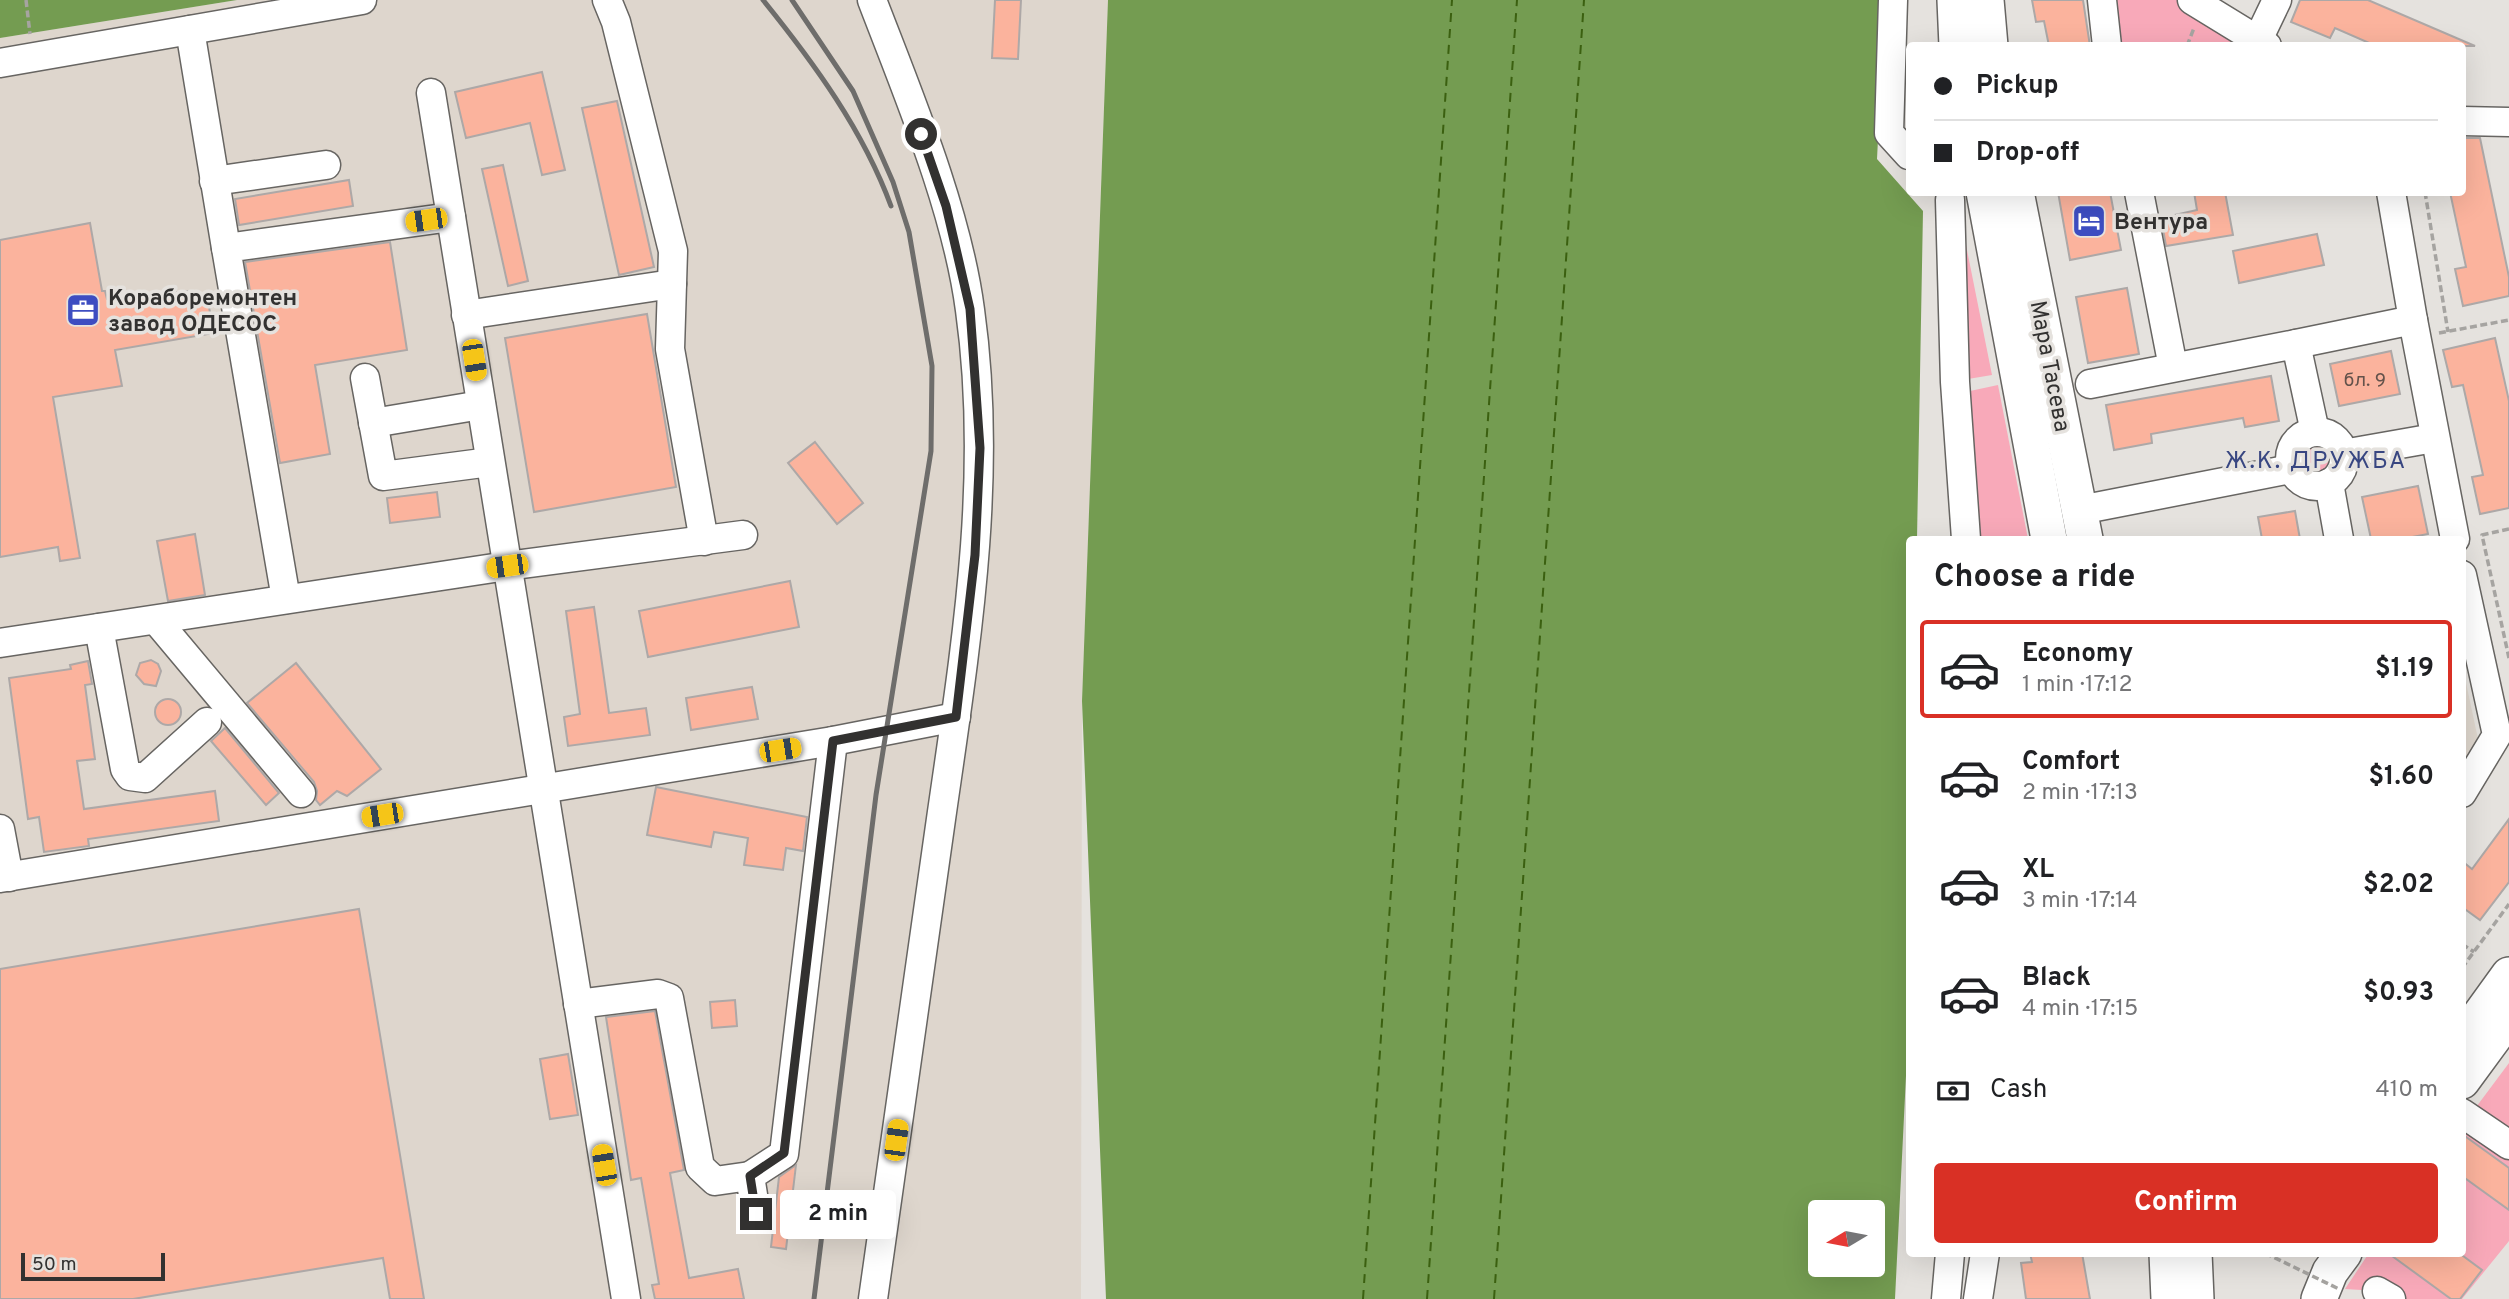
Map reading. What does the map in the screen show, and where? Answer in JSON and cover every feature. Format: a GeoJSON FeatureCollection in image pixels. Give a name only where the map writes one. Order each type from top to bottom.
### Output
{"type":"FeatureCollection","features":[{"type":"Feature","properties":{"kind":"main road"},"geometry":{"type":"LineString","coordinates":[[1955,0],[1957,42]]}},
{"type":"Feature","properties":{"kind":"main road"},"geometry":{"type":"LineString","coordinates":[[1986,0],[1990,42]]}},
{"type":"Feature","properties":{"kind":"main road","name":"Мара Тасева"},"geometry":{"type":"LineString","coordinates":[[1985,196],[2048,536]]}},
{"type":"Feature","properties":{"kind":"main road","name":"Мара Тасева"},"geometry":{"type":"LineString","coordinates":[[2017,196],[2082,524]]}},
{"type":"Feature","properties":{"kind":"main road"},"geometry":{"type":"LineString","coordinates":[[2466,1034],[2509,975]]}},
{"type":"Feature","properties":{"kind":"main road"},"geometry":{"type":"LineString","coordinates":[[2466,1076],[2509,1017]]}},
{"type":"Feature","properties":{"kind":"main road"},"geometry":{"type":"LineString","coordinates":[[2167,1257],[2169,1299]]}},
{"type":"Feature","properties":{"kind":"main road"},"geometry":{"type":"LineString","coordinates":[[2194,1257],[2196,1299]]}},
{"type":"Feature","properties":{"kind":"main road"},"geometry":{"type":"LineString","coordinates":[[2300,1299],[2305,1279],[2316,1257]]}},
{"type":"Feature","properties":{"kind":"main road"},"geometry":{"type":"LineString","coordinates":[[2329,1294],[2330,1272],[2341,1257]]}},
{"type":"Feature","properties":{"kind":"street"},"geometry":{"type":"LineString","coordinates":[[0,62],[32,46],[190,30],[362,0]]}},
{"type":"Feature","properties":{"kind":"street"},"geometry":{"type":"LineString","coordinates":[[607,0],[616,22],[673,251],[670,349],[704,541]]}},
{"type":"Feature","properties":{"kind":"street"},"geometry":{"type":"LineString","coordinates":[[872,0],[946,206],[970,309],[980,448],[975,555],[956,717],[873,1299]]}},
{"type":"Feature","properties":{"kind":"street"},"geometry":{"type":"LineString","coordinates":[[1893,0],[1889,133],[1906,152]]}},
{"type":"Feature","properties":{"kind":"street"},"geometry":{"type":"LineString","coordinates":[[2102,0],[2107,42]]}},
{"type":"Feature","properties":{"kind":"street"},"geometry":{"type":"LineString","coordinates":[[2192,0],[2257,42]]}},
{"type":"Feature","properties":{"kind":"street"},"geometry":{"type":"LineString","coordinates":[[2261,42],[2277,0]]}},
{"type":"Feature","properties":{"kind":"street"},"geometry":{"type":"LineString","coordinates":[[190,30],[286,599]]}},
{"type":"Feature","properties":{"kind":"street"},"geometry":{"type":"LineString","coordinates":[[431,93],[626,1299]]}},
{"type":"Feature","properties":{"kind":"street"},"geometry":{"type":"LineString","coordinates":[[2466,121],[2509,122]]}},
{"type":"Feature","properties":{"kind":"street"},"geometry":{"type":"LineString","coordinates":[[214,181],[326,165]]}},
{"type":"Feature","properties":{"kind":"street"},"geometry":{"type":"LineString","coordinates":[[1947,196],[1955,382],[1966,536]]}},
{"type":"Feature","properties":{"kind":"street"},"geometry":{"type":"LineString","coordinates":[[2140,196],[2173,367]]}},
{"type":"Feature","properties":{"kind":"street"},"geometry":{"type":"LineString","coordinates":[[2391,196],[2454,536]]}},
{"type":"Feature","properties":{"kind":"street"},"geometry":{"type":"LineString","coordinates":[[226,248],[451,217]]}},
{"type":"Feature","properties":{"kind":"street"},"geometry":{"type":"LineString","coordinates":[[466,315],[672,284]]}},
{"type":"Feature","properties":{"kind":"street"},"geometry":{"type":"LineString","coordinates":[[2090,384],[2297,344],[2415,329]]}},
{"type":"Feature","properties":{"kind":"street"},"geometry":{"type":"LineString","coordinates":[[2297,344],[2315,432]]}},
{"type":"Feature","properties":{"kind":"street"},"geometry":{"type":"LineString","coordinates":[[365,378],[383,476],[490,462]]}},
{"type":"Feature","properties":{"kind":"street"},"geometry":{"type":"LineString","coordinates":[[373,422],[481,405]]}},
{"type":"Feature","properties":{"kind":"street"},"geometry":{"type":"LineString","coordinates":[[2315,432],[2336,441],[2343,454],[2341,471],[2329,483],[2321,486],[2303,483],[2291,469],[2294,444],[2300,438],[2315,432]]}},
{"type":"Feature","properties":{"kind":"street"},"geometry":{"type":"LineString","coordinates":[[2343,454],[2434,438]]}},
{"type":"Feature","properties":{"kind":"street"},"geometry":{"type":"LineString","coordinates":[[2082,524],[2291,469]]}},
{"type":"Feature","properties":{"kind":"street"},"geometry":{"type":"LineString","coordinates":[[2329,483],[2338,536]]}},
{"type":"Feature","properties":{"kind":"street"},"geometry":{"type":"LineString","coordinates":[[0,643],[507,566],[743,536]]}},
{"type":"Feature","properties":{"kind":"street"},"geometry":{"type":"LineString","coordinates":[[2466,591],[2503,734],[2466,787]]}},
{"type":"Feature","properties":{"kind":"street"},"geometry":{"type":"LineString","coordinates":[[156,620],[301,793]]}},
{"type":"Feature","properties":{"kind":"street"},"geometry":{"type":"LineString","coordinates":[[99,628],[125,769],[130,776],[145,778],[207,722]]}},
{"type":"Feature","properties":{"kind":"street"},"geometry":{"type":"LineString","coordinates":[[0,830],[4,878],[833,741],[956,717]]}},
{"type":"Feature","properties":{"kind":"street"},"geometry":{"type":"LineString","coordinates":[[578,1004],[658,993],[669,998],[700,1167],[715,1181],[750,1176],[784,1153],[833,741]]}},
{"type":"Feature","properties":{"kind":"street"},"geometry":{"type":"LineString","coordinates":[[2466,1116],[2509,1145]]}},
{"type":"Feature","properties":{"kind":"street"},"geometry":{"type":"LineString","coordinates":[[750,1176],[756,1214]]}},
{"type":"Feature","properties":{"kind":"street"},"geometry":{"type":"LineString","coordinates":[[1946,1299],[1950,1257]]}},
{"type":"Feature","properties":{"kind":"street"},"geometry":{"type":"LineString","coordinates":[[1978,1299],[1984,1257]]}},
{"type":"Feature","properties":{"kind":"path"},"geometry":{"type":"LineString","coordinates":[[26,0],[32,46]]}},
{"type":"Feature","properties":{"kind":"path"},"geometry":{"type":"LineString","coordinates":[[2426,196],[2448,331]]}},
{"type":"Feature","properties":{"kind":"path"},"geometry":{"type":"LineString","coordinates":[[2415,329],[2448,331],[2509,320]]}},
{"type":"Feature","properties":{"kind":"path"},"geometry":{"type":"LineString","coordinates":[[2509,529],[2482,535],[2509,658]]}},
{"type":"Feature","properties":{"kind":"path"},"geometry":{"type":"LineString","coordinates":[[2466,963],[2509,904]]}},
{"type":"Feature","properties":{"kind":"path"},"geometry":{"type":"LineString","coordinates":[[2466,947],[2474,952]]}},
{"type":"Feature","properties":{"kind":"path"},"geometry":{"type":"LineString","coordinates":[[2271,1257],[2329,1294]]}},
{"type":"Feature","properties":{"kind":"shaded area"},"geometry":{"type":"Polygon","coordinates":[[[0,0],[237,0],[0,38],[0,0]]]}},
{"type":"Feature","properties":{"kind":"shaded area"},"geometry":{"type":"Polygon","coordinates":[[[237,0],[1108,0],[1082,701],[1081,1299],[0,1299],[0,38],[237,0]]]}},
{"type":"Feature","properties":{"kind":"shaded area"},"geometry":{"type":"Polygon","coordinates":[[[1108,0],[1885,0],[1877,159],[1906,192],[1906,196],[1910,196],[1923,211],[1917,536],[1906,536],[1906,1076],[1895,1299],[1106,1299],[1082,701],[1108,0]]]}},
{"type":"Feature","properties":{"kind":"shaded area"},"geometry":{"type":"Polygon","coordinates":[[[2102,0],[2192,0],[2250,42],[2107,42],[2102,0]]]}},
{"type":"Feature","properties":{"kind":"shaded area"},"geometry":{"type":"Polygon","coordinates":[[[1961,220],[1992,375],[1968,379],[1961,220]]]}},
{"type":"Feature","properties":{"kind":"shaded area"},"geometry":{"type":"Polygon","coordinates":[[[1998,385],[2027,536],[1976,536],[1970,391],[1998,385]]]}},
{"type":"Feature","properties":{"kind":"shaded area"},"geometry":{"type":"Polygon","coordinates":[[[2317,432],[2336,440],[2344,459],[2336,478],[2317,486],[2298,478],[2290,459],[2298,440],[2317,432]]]}},
{"type":"Feature","properties":{"kind":"shaded area"},"geometry":{"type":"Polygon","coordinates":[[[2466,683],[2481,753],[2466,775],[2466,683]]]}},
{"type":"Feature","properties":{"kind":"shaded area"},"geometry":{"type":"Polygon","coordinates":[[[2509,1063],[2509,1241],[2462,1299],[2391,1299],[2377,1291],[2345,1289],[2366,1257],[2466,1257],[2466,1121],[2509,1063]]]}},
{"type":"Feature","properties":{"kind":"building"},"geometry":{"type":"Polygon","coordinates":[[[995,0],[1021,0],[1018,59],[992,58],[995,0]]]}},
{"type":"Feature","properties":{"kind":"building"},"geometry":{"type":"Polygon","coordinates":[[[2032,0],[2083,0],[2089,42],[2048,42],[2044,21],[2036,22],[2032,0]]]}},
{"type":"Feature","properties":{"kind":"building"},"geometry":{"type":"Polygon","coordinates":[[[2300,0],[2368,0],[2466,42],[2367,42],[2335,28],[2330,38],[2291,22],[2300,0]]]}},
{"type":"Feature","properties":{"kind":"building"},"geometry":{"type":"Polygon","coordinates":[[[542,72],[565,170],[542,175],[530,123],[466,138],[455,92],[542,72]]]}},
{"type":"Feature","properties":{"kind":"building"},"geometry":{"type":"Polygon","coordinates":[[[617,101],[654,267],[619,275],[582,108],[617,101]]]}},
{"type":"Feature","properties":{"kind":"building"},"geometry":{"type":"Polygon","coordinates":[[[2466,138],[2480,138],[2509,277],[2509,296],[2463,306],[2455,269],[2466,267],[2451,196],[2466,196],[2466,138]]]}},
{"type":"Feature","properties":{"kind":"building"},"geometry":{"type":"Polygon","coordinates":[[[503,165],[528,281],[508,286],[482,169],[503,165]]]}},
{"type":"Feature","properties":{"kind":"building"},"geometry":{"type":"Polygon","coordinates":[[[349,180],[353,206],[239,225],[235,199],[349,180]]]}},
{"type":"Feature","properties":{"kind":"building","name":"Вентура"},"geometry":{"type":"Polygon","coordinates":[[[2059,196],[2111,196],[2121,250],[2070,260],[2059,196]]]}},
{"type":"Feature","properties":{"kind":"building"},"geometry":{"type":"Polygon","coordinates":[[[2195,196],[2226,196],[2233,235],[2166,246],[2161,218],[2197,210],[2195,196]]]}},
{"type":"Feature","properties":{"kind":"building"},"geometry":{"type":"Polygon","coordinates":[[[90,223],[102,291],[105,291],[107,299],[190,291],[193,305],[208,302],[214,333],[115,350],[122,386],[53,397],[80,558],[60,561],[58,547],[0,557],[0,240],[90,223]]]}},
{"type":"Feature","properties":{"kind":"building"},"geometry":{"type":"Polygon","coordinates":[[[2317,234],[2324,265],[2239,283],[2233,251],[2317,234]]]}},
{"type":"Feature","properties":{"kind":"building"},"geometry":{"type":"Polygon","coordinates":[[[390,242],[407,350],[315,365],[330,454],[280,463],[245,262],[390,242]]]}},
{"type":"Feature","properties":{"kind":"building"},"geometry":{"type":"Polygon","coordinates":[[[2127,288],[2139,354],[2088,363],[2076,297],[2127,288]]]}},
{"type":"Feature","properties":{"kind":"building"},"geometry":{"type":"Polygon","coordinates":[[[647,314],[676,487],[534,512],[505,338],[647,314]]]}},
{"type":"Feature","properties":{"kind":"building"},"geometry":{"type":"Polygon","coordinates":[[[2495,338],[2509,401],[2509,508],[2480,514],[2472,477],[2483,475],[2463,385],[2452,387],[2443,350],[2495,338]]]}},
{"type":"Feature","properties":{"kind":"building"},"geometry":{"type":"Polygon","coordinates":[[[2391,351],[2400,394],[2339,406],[2330,364],[2391,351]]]}},
{"type":"Feature","properties":{"kind":"building"},"geometry":{"type":"Polygon","coordinates":[[[2271,376],[2279,421],[2245,427],[2243,418],[2151,434],[2152,443],[2114,450],[2106,405],[2271,376]]]}},
{"type":"Feature","properties":{"kind":"building"},"geometry":{"type":"Polygon","coordinates":[[[815,442],[863,503],[837,524],[788,463],[815,442]]]}},
{"type":"Feature","properties":{"kind":"building"},"geometry":{"type":"Polygon","coordinates":[[[2418,486],[2428,534],[2370,536],[2362,497],[2418,486]]]}},
{"type":"Feature","properties":{"kind":"building"},"geometry":{"type":"Polygon","coordinates":[[[437,492],[440,517],[390,523],[387,498],[437,492]]]}},
{"type":"Feature","properties":{"kind":"building"},"geometry":{"type":"Polygon","coordinates":[[[2295,511],[2299,536],[2261,536],[2258,517],[2295,511]]]}},
{"type":"Feature","properties":{"kind":"building"},"geometry":{"type":"Polygon","coordinates":[[[195,534],[205,595],[168,601],[157,541],[195,534]]]}},
{"type":"Feature","properties":{"kind":"building"},"geometry":{"type":"Polygon","coordinates":[[[790,581],[799,627],[648,657],[639,611],[790,581]]]}},
{"type":"Feature","properties":{"kind":"building"},"geometry":{"type":"Polygon","coordinates":[[[594,607],[609,713],[646,708],[650,735],[568,746],[564,717],[580,714],[566,611],[594,607]]]}},
{"type":"Feature","properties":{"kind":"building"},"geometry":{"type":"Polygon","coordinates":[[[151,660],[158,664],[161,671],[156,686],[144,684],[136,675],[140,663],[151,660]]]}},
{"type":"Feature","properties":{"kind":"building"},"geometry":{"type":"Polygon","coordinates":[[[88,661],[92,684],[85,685],[95,759],[77,761],[84,809],[215,791],[219,821],[88,839],[89,846],[44,852],[39,817],[28,819],[9,678],[71,669],[70,665],[88,661]]]}},
{"type":"Feature","properties":{"kind":"building"},"geometry":{"type":"Polygon","coordinates":[[[296,663],[381,769],[347,796],[337,791],[320,805],[316,800],[314,782],[247,703],[296,663]]]}},
{"type":"Feature","properties":{"kind":"building"},"geometry":{"type":"Polygon","coordinates":[[[752,687],[758,719],[691,730],[686,698],[752,687]]]}},
{"type":"Feature","properties":{"kind":"building"},"geometry":{"type":"Polygon","coordinates":[[[168,699],[177,703],[181,712],[177,721],[168,725],[159,721],[155,712],[159,703],[168,699]]]}},
{"type":"Feature","properties":{"kind":"building"},"geometry":{"type":"Polygon","coordinates":[[[225,728],[279,793],[266,805],[211,741],[225,728]]]}},
{"type":"Feature","properties":{"kind":"building"},"geometry":{"type":"Polygon","coordinates":[[[656,787],[807,817],[803,851],[786,848],[783,870],[744,865],[748,838],[714,832],[711,847],[647,835],[656,787]]]}},
{"type":"Feature","properties":{"kind":"building"},"geometry":{"type":"Polygon","coordinates":[[[2509,819],[2509,882],[2480,920],[2466,910],[2466,864],[2472,869],[2509,819]]]}},
{"type":"Feature","properties":{"kind":"building"},"geometry":{"type":"Polygon","coordinates":[[[359,909],[424,1299],[390,1299],[383,1258],[133,1299],[0,1299],[0,969],[359,909]]]}},
{"type":"Feature","properties":{"kind":"building"},"geometry":{"type":"Polygon","coordinates":[[[735,1000],[737,1026],[712,1028],[710,1002],[735,1000]]]}},
{"type":"Feature","properties":{"kind":"building"},"geometry":{"type":"Polygon","coordinates":[[[655,1011],[684,1170],[670,1173],[689,1278],[738,1269],[744,1299],[655,1299],[652,1285],[659,1284],[641,1178],[631,1180],[606,1017],[655,1011]]]}},
{"type":"Feature","properties":{"kind":"building"},"geometry":{"type":"Polygon","coordinates":[[[568,1054],[578,1115],[550,1119],[540,1059],[568,1054]]]}},
{"type":"Feature","properties":{"kind":"building"},"geometry":{"type":"Polygon","coordinates":[[[2466,1137],[2509,1168],[2509,1210],[2466,1179],[2466,1137]]]}},
{"type":"Feature","properties":{"kind":"building"},"geometry":{"type":"Polygon","coordinates":[[[796,1165],[786,1249],[771,1247],[779,1177],[796,1165]]]}},
{"type":"Feature","properties":{"kind":"building"},"geometry":{"type":"Polygon","coordinates":[[[2031,1257],[2083,1257],[2090,1299],[2026,1299],[2021,1263],[2032,1262],[2031,1257]]]}},
{"type":"Feature","properties":{"kind":"building"},"geometry":{"type":"Polygon","coordinates":[[[2393,1257],[2464,1257],[2482,1270],[2460,1299],[2451,1299],[2393,1257]]]}},
{"type":"Feature","properties":{"kind":"ferry route"},"geometry":{"type":"LineString","coordinates":[[1363,1299],[1452,0]]}},
{"type":"Feature","properties":{"kind":"ferry route"},"geometry":{"type":"LineString","coordinates":[[1427,1299],[1517,0]]}},
{"type":"Feature","properties":{"kind":"ferry route"},"geometry":{"type":"LineString","coordinates":[[1494,1299],[1584,0]]}},
{"type":"Feature","properties":{"kind":"railway"},"geometry":{"type":"LineString","coordinates":[[763,0],[836,98],[880,178],[891,206]]}},
{"type":"Feature","properties":{"kind":"railway"},"geometry":{"type":"LineString","coordinates":[[792,0],[853,91],[893,182],[909,232],[932,366],[931,451],[876,795],[814,1299]]}},
{"type":"Feature","properties":{"kind":"place","name":"Вентура"},"geometry":{"type":"Point","coordinates":[2089,221]}},
{"type":"Feature","properties":{"kind":"place","name":"Кораборемонтен завод ОДЕСОС"},"geometry":{"type":"Point","coordinates":[83,310]}},
{"type":"Feature","properties":{"kind":"district","name":"Ж.К. ДРУЖБА"},"geometry":{"type":"Point","coordinates":[2316,460]}},
{"type":"Feature","properties":{"kind":"route"},"geometry":{"type":"LineString","coordinates":[[756,1214],[750,1176],[784,1153],[833,741],[956,717],[975,555],[980,448],[970,309],[946,206],[921,134]]}}]}
